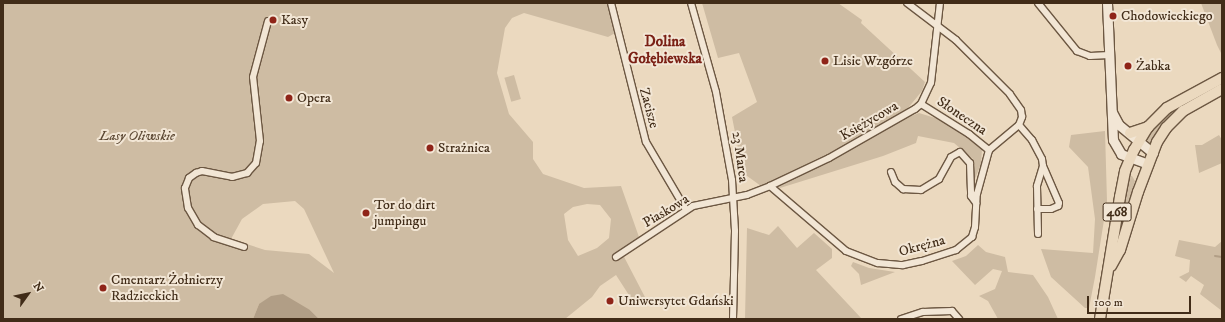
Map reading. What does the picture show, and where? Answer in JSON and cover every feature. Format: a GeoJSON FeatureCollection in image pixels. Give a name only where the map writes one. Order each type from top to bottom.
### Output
{"type":"FeatureCollection","features":[{"type":"Feature","properties":{"kind":"main road"},"geometry":{"type":"LineString","coordinates":[[1107,3],[1112,131],[1116,149],[1130,159],[1148,164]]}},
{"type":"Feature","properties":{"kind":"main road","name":"468"},"geometry":{"type":"LineString","coordinates":[[1100,319],[1111,266],[1110,250],[1120,197],[1130,159],[1148,127],[1173,103],[1222,78]]}},
{"type":"Feature","properties":{"kind":"main road","name":"468"},"geometry":{"type":"LineString","coordinates":[[1111,266],[1120,250],[1148,164],[1173,120],[1197,101],[1222,89]]}},
{"type":"Feature","properties":{"kind":"main road"},"geometry":{"type":"LineString","coordinates":[[1112,112],[1119,125],[1140,140],[1153,153]]}},
{"type":"Feature","properties":{"kind":"main road"},"geometry":{"type":"LineString","coordinates":[[1130,133],[1148,127]]}},
{"type":"Feature","properties":{"kind":"street","name":"Zacisze"},"geometry":{"type":"LineString","coordinates":[[611,3],[646,142],[686,210]]}},
{"type":"Feature","properties":{"kind":"street","name":"23 Marca"},"geometry":{"type":"LineString","coordinates":[[692,3],[721,114],[733,197],[733,319]]}},
{"type":"Feature","properties":{"kind":"street"},"geometry":{"type":"LineString","coordinates":[[907,3],[936,24],[1018,103],[1022,117],[1018,125],[989,150]]}},
{"type":"Feature","properties":{"kind":"street"},"geometry":{"type":"LineString","coordinates":[[921,104],[931,83],[936,24],[940,3]]}},
{"type":"Feature","properties":{"kind":"street"},"geometry":{"type":"LineString","coordinates":[[1038,3],[1078,51],[1090,56],[1110,55]]}},
{"type":"Feature","properties":{"kind":"street"},"geometry":{"type":"LineString","coordinates":[[244,247],[214,237],[198,225],[188,208],[186,188],[189,178],[196,173],[202,171],[232,177],[248,173],[256,164],[260,141],[253,77],[268,21]]}},
{"type":"Feature","properties":{"kind":"street","name":"Księżycowa"},"geometry":{"type":"LineString","coordinates":[[733,197],[747,195],[770,186],[829,158],[921,104]]}},
{"type":"Feature","properties":{"kind":"street","name":"Słoneczna"},"geometry":{"type":"LineString","coordinates":[[921,104],[969,134],[989,150]]}},
{"type":"Feature","properties":{"kind":"street"},"geometry":{"type":"LineString","coordinates":[[1018,125],[1036,146],[1059,203],[1058,206],[1051,209],[1037,209]]}},
{"type":"Feature","properties":{"kind":"street","name":"Okrężna"},"geometry":{"type":"LineString","coordinates":[[770,186],[851,254],[878,263],[895,265],[922,261],[963,246],[974,233],[976,203],[989,150]]}},
{"type":"Feature","properties":{"kind":"street","name":"Okrężna"},"geometry":{"type":"LineString","coordinates":[[890,172],[895,182],[903,189],[921,190],[939,179],[951,157],[960,152],[970,163],[971,196],[976,203]]}},
{"type":"Feature","properties":{"kind":"street"},"geometry":{"type":"LineString","coordinates":[[1038,234],[1037,186],[1043,166]]}},
{"type":"Feature","properties":{"kind":"street","name":"Piaskowa"},"geometry":{"type":"LineString","coordinates":[[616,257],[686,210],[700,204],[733,197]]}},
{"type":"Feature","properties":{"kind":"street"},"geometry":{"type":"LineString","coordinates":[[900,319],[923,312],[952,311],[959,319]]}},
{"type":"Feature","properties":{"kind":"green space","name":"Lasy Oliwskie"},"geometry":{"type":"Polygon","coordinates":[[[3,3],[608,3],[615,33],[608,37],[524,13],[512,18],[505,28],[497,73],[509,114],[533,142],[533,159],[543,174],[584,188],[621,186],[639,237],[621,251],[647,301],[636,306],[616,275],[600,286],[592,297],[565,319],[319,319],[310,310],[259,304],[253,319],[3,319],[3,3]],[[295,201],[263,204],[242,219],[231,239],[265,250],[309,254],[334,273],[304,209],[295,201]],[[587,204],[573,207],[564,214],[568,240],[578,256],[597,248],[609,238],[611,219],[600,205],[587,204]]]}},
{"type":"Feature","properties":{"kind":"green space"},"geometry":{"type":"Polygon","coordinates":[[[702,3],[838,3],[862,20],[861,23],[925,82],[922,91],[908,108],[850,143],[761,186],[743,173],[732,117],[757,102],[739,53],[718,58],[702,3]]]}},
{"type":"Feature","properties":{"kind":"green space"},"geometry":{"type":"Polygon","coordinates":[[[1201,3],[1222,3],[1222,55],[1217,45],[1201,3]]]}},
{"type":"Feature","properties":{"kind":"green space"},"geometry":{"type":"Polygon","coordinates":[[[514,75],[521,99],[511,102],[504,78],[514,75]]]}},
{"type":"Feature","properties":{"kind":"green space"},"geometry":{"type":"Polygon","coordinates":[[[1200,96],[1187,103],[1150,144],[1146,138],[1169,112],[1200,96]]]}},
{"type":"Feature","properties":{"kind":"green space"},"geometry":{"type":"Polygon","coordinates":[[[919,113],[945,121],[982,149],[981,164],[974,181],[973,159],[954,143],[918,136],[916,143],[883,156],[780,188],[778,186],[828,162],[893,123],[919,113]]]}},
{"type":"Feature","properties":{"kind":"green space"},"geometry":{"type":"Polygon","coordinates":[[[1105,131],[1107,201],[1089,308],[1085,308],[1051,277],[1041,249],[1093,253],[1095,219],[1088,167],[1069,147],[1071,135],[1105,131]]]}},
{"type":"Feature","properties":{"kind":"green space"},"geometry":{"type":"Polygon","coordinates":[[[1219,135],[1222,140],[1222,163],[1199,173],[1195,145],[1202,145],[1219,135]]]}},
{"type":"Feature","properties":{"kind":"green space"},"geometry":{"type":"Polygon","coordinates":[[[1128,176],[1132,176],[1135,181],[1117,242],[1128,176]]]}},
{"type":"Feature","properties":{"kind":"green space"},"geometry":{"type":"Polygon","coordinates":[[[778,226],[797,248],[814,233],[832,249],[832,258],[816,270],[862,319],[745,319],[747,228],[769,235],[778,226]]]}},
{"type":"Feature","properties":{"kind":"green space"},"geometry":{"type":"Polygon","coordinates":[[[1179,240],[1215,247],[1222,241],[1222,311],[1200,294],[1204,285],[1191,276],[1186,282],[1179,277],[1189,272],[1190,260],[1175,256],[1179,240]]]}},
{"type":"Feature","properties":{"kind":"green space"},"geometry":{"type":"Polygon","coordinates":[[[978,245],[986,252],[1005,257],[1008,272],[1033,275],[1048,297],[1058,319],[998,319],[988,301],[979,296],[995,289],[1002,271],[993,269],[975,285],[952,261],[966,256],[978,245]]]}},
{"type":"Feature","properties":{"kind":"green space"},"geometry":{"type":"Polygon","coordinates":[[[853,262],[869,268],[895,272],[861,285],[859,274],[851,266],[853,262]]]}},
{"type":"Feature","properties":{"kind":"shaded area"},"geometry":{"type":"Polygon","coordinates":[[[283,294],[310,310],[319,319],[253,319],[259,304],[271,296],[283,294]]]}},
{"type":"Feature","properties":{"kind":"waterway"},"geometry":{"type":"LineString","coordinates":[[1215,256],[1222,257]]}},
{"type":"Feature","properties":{"kind":"place","name":"Chodowieckiego"},"geometry":{"type":"Point","coordinates":[1113,16]}},
{"type":"Feature","properties":{"kind":"place","name":"Kasy"},"geometry":{"type":"Point","coordinates":[273,20]}},
{"type":"Feature","properties":{"kind":"place","name":"Lisie Wzgórze"},"geometry":{"type":"Point","coordinates":[825,61]}},
{"type":"Feature","properties":{"kind":"place","name":"Żabka"},"geometry":{"type":"Point","coordinates":[1128,66]}},
{"type":"Feature","properties":{"kind":"place","name":"Opera"},"geometry":{"type":"Point","coordinates":[289,98]}},
{"type":"Feature","properties":{"kind":"place","name":"Strażnica"},"geometry":{"type":"Point","coordinates":[430,148]}},
{"type":"Feature","properties":{"kind":"place","name":"Tor do dirt jumpingu"},"geometry":{"type":"Point","coordinates":[366,213]}},
{"type":"Feature","properties":{"kind":"place","name":"Cmentarz Żołnierzy Radzieckich"},"geometry":{"type":"Point","coordinates":[103,288]}},
{"type":"Feature","properties":{"kind":"place","name":"Uniwersytet Gdański"},"geometry":{"type":"Point","coordinates":[610,301]}},
{"type":"Feature","properties":{"kind":"district","name":"Dolina Gołębiewska"},"geometry":{"type":"Point","coordinates":[665,50]}}]}
